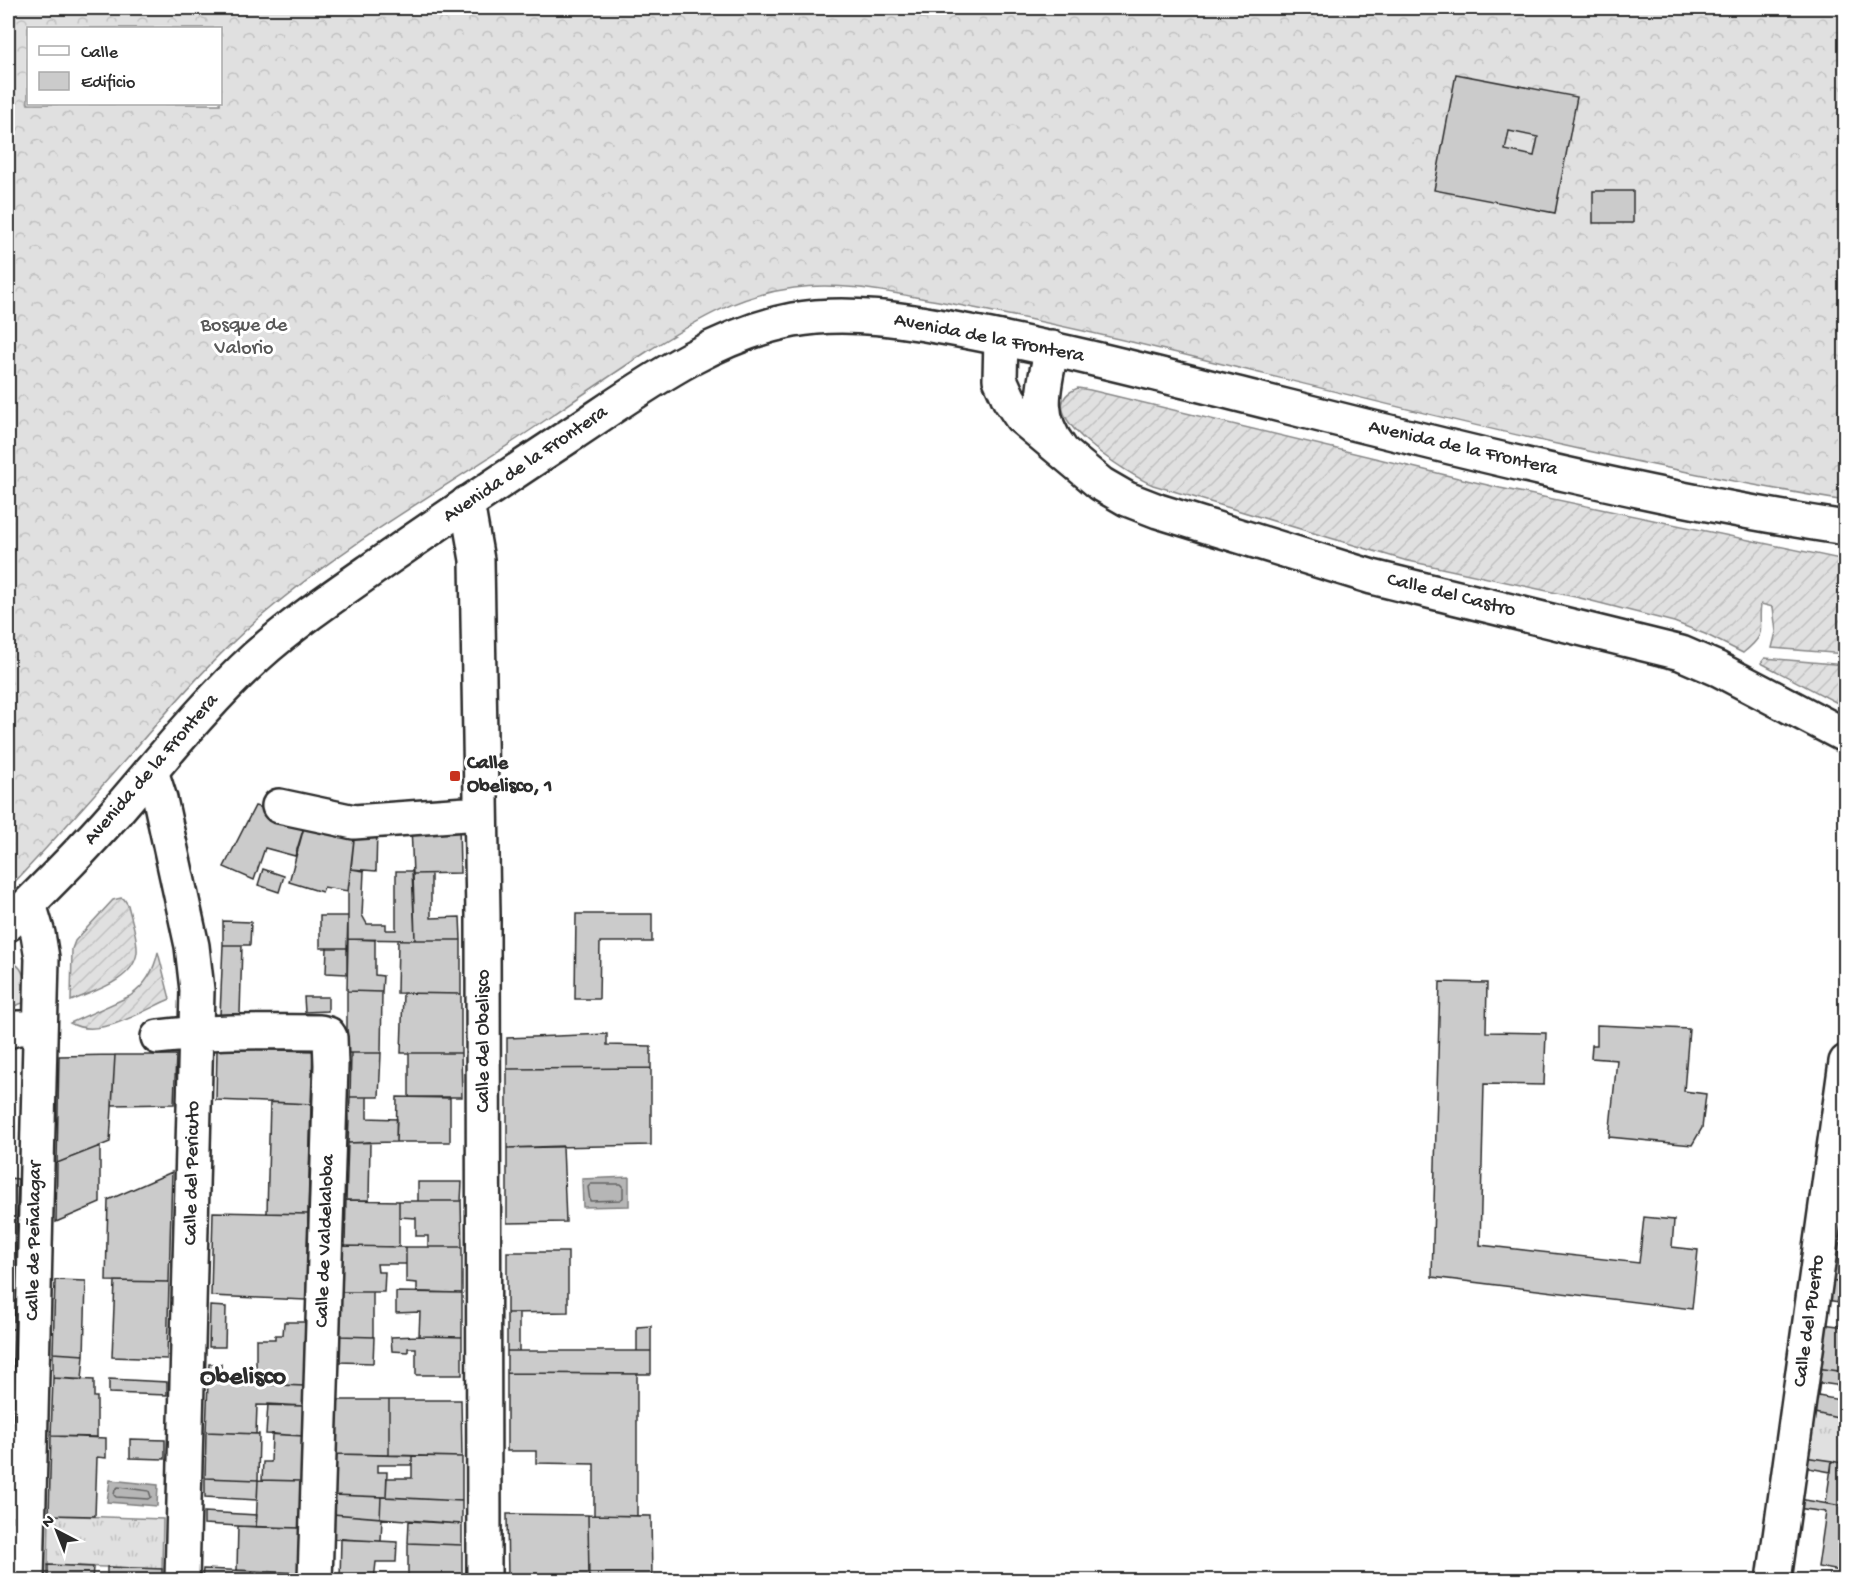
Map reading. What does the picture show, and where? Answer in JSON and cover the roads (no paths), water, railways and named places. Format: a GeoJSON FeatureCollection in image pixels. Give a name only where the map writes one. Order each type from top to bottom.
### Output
{"type":"FeatureCollection","features":[{"type":"Feature","properties":{"kind":"main road","name":"Avenida de la Frontera"},"geometry":{"type":"LineString","coordinates":[[18,914],[87,844],[207,706],[274,642],[328,600],[467,503],[615,406],[726,340],[760,328],[811,318],[848,317],[937,326],[1052,348],[1515,462],[1745,510],[1845,528]]}},
{"type":"Feature","properties":{"kind":"main road","name":"Calle del Castro"},"geometry":{"type":"LineString","coordinates":[[1001,338],[1000,379],[1008,399],[1029,425],[1111,491],[1158,511],[1372,577],[1681,653],[1718,669],[1845,736]]}},
{"type":"Feature","properties":{"kind":"main road","name":"Calle del Castro"},"geometry":{"type":"LineString","coordinates":[[1052,348],[1044,388],[1043,416],[1046,426],[1061,449]]}},
{"type":"Feature","properties":{"kind":"main road","name":"Calle del Obelisco"},"geometry":{"type":"LineString","coordinates":[[467,503],[477,560],[483,915],[484,1581]]}},
{"type":"Feature","properties":{"kind":"main road","name":"Calle del Pericuto"},"geometry":{"type":"LineString","coordinates":[[151,771],[161,806],[194,959],[197,990],[182,1581]]}},
{"type":"Feature","properties":{"kind":"main road"},"geometry":{"type":"LineString","coordinates":[[279,806],[354,822],[480,813]]}},
{"type":"Feature","properties":{"kind":"main road","name":"Calle de Peñalagar"},"geometry":{"type":"LineString","coordinates":[[18,914],[40,946],[27,1581]]}},
{"type":"Feature","properties":{"kind":"main road"},"geometry":{"type":"LineString","coordinates":[[8,1031],[17,1028],[40,1028]]}},
{"type":"Feature","properties":{"kind":"main road"},"geometry":{"type":"LineString","coordinates":[[158,1037],[196,1032]]}},
{"type":"Feature","properties":{"kind":"main road","name":"Calle de Valdelaloba"},"geometry":{"type":"LineString","coordinates":[[196,1032],[320,1032],[328,1034],[331,1041],[315,1581]]}},
{"type":"Feature","properties":{"kind":"main road","name":"Calle del Puerto"},"geometry":{"type":"LineString","coordinates":[[1774,1581],[1845,1062]]}},
{"type":"Feature","properties":{"kind":"water"},"geometry":{"type":"Polygon","coordinates":[[[629,1177],[629,1206],[583,1207],[582,1179],[629,1177]]]}},
{"type":"Feature","properties":{"kind":"water"},"geometry":{"type":"Polygon","coordinates":[[[110,1480],[158,1485],[157,1506],[107,1502],[110,1480]]]}},
{"type":"Feature","properties":{"kind":"place","name":"Calle Obelisco, 1"},"geometry":{"type":"Point","coordinates":[455,776]}},
{"type":"Feature","properties":{"kind":"district","name":"Obelisco"},"geometry":{"type":"Point","coordinates":[243,1378]}},
{"type":"Feature","properties":{"kind":"park label","name":"Bosque de Valorio"},"geometry":{"type":"Point","coordinates":[244,338]}}]}
